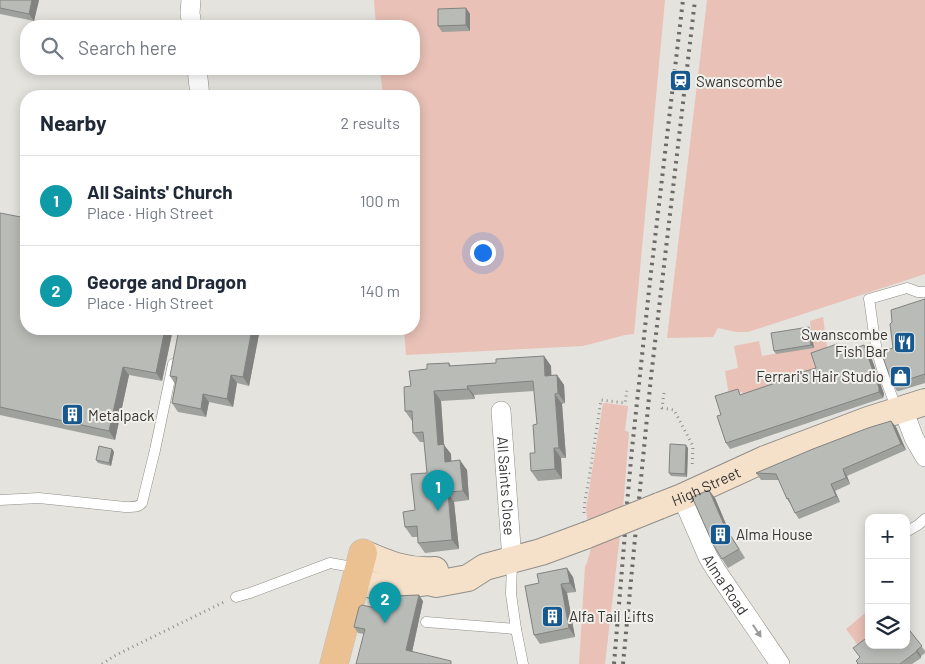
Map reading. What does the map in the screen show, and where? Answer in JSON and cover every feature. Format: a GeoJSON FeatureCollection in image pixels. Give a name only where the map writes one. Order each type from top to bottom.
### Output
{"type":"FeatureCollection","features":[{"type":"Feature","properties":{"kind":"main road","name":"High Street"},"geometry":{"type":"LineString","coordinates":[[357,575],[428,590],[436,584],[468,578],[485,567],[547,551],[586,526],[671,502],[764,459],[908,407]]}},
{"type":"Feature","properties":{"kind":"main road","name":"High Street"},"geometry":{"type":"LineString","coordinates":[[357,575],[392,565],[413,570],[439,570],[470,565],[485,567]]}},
{"type":"Feature","properties":{"kind":"main road"},"geometry":{"type":"LineString","coordinates":[[334,664],[357,575]]}},
{"type":"Feature","properties":{"kind":"street"},"geometry":{"type":"LineString","coordinates":[[191,0],[191,20]]}},
{"type":"Feature","properties":{"kind":"street"},"geometry":{"type":"LineString","coordinates":[[198,75],[199,90]]}},
{"type":"Feature","properties":{"kind":"street"},"geometry":{"type":"LineString","coordinates":[[908,407],[914,438],[925,457]]}},
{"type":"Feature","properties":{"kind":"street","name":"All Saints Close"},"geometry":{"type":"LineString","coordinates":[[501,411],[512,560]]}},
{"type":"Feature","properties":{"kind":"street","name":"Alma Road"},"geometry":{"type":"LineString","coordinates":[[671,502],[780,664]]}},
{"type":"Feature","properties":{"kind":"lane"},"geometry":{"type":"LineString","coordinates":[[908,407],[886,382],[873,330],[869,299],[907,288],[918,292],[925,292]]}},
{"type":"Feature","properties":{"kind":"lane"},"geometry":{"type":"LineString","coordinates":[[0,500],[39,498],[125,506],[140,505],[155,450],[175,355]]}},
{"type":"Feature","properties":{"kind":"lane"},"geometry":{"type":"LineString","coordinates":[[910,530],[925,519]]}},
{"type":"Feature","properties":{"kind":"lane"},"geometry":{"type":"LineString","coordinates":[[512,560],[511,594],[523,664]]}},
{"type":"Feature","properties":{"kind":"lane"},"geometry":{"type":"LineString","coordinates":[[236,597],[330,563],[357,575]]}},
{"type":"Feature","properties":{"kind":"lane"},"geometry":{"type":"LineString","coordinates":[[426,622],[516,629]]}},
{"type":"Feature","properties":{"kind":"path"},"geometry":{"type":"LineString","coordinates":[[586,526],[585,500],[590,479],[601,400],[625,403],[627,390]]}},
{"type":"Feature","properties":{"kind":"path"},"geometry":{"type":"LineString","coordinates":[[664,393],[662,408],[674,410],[693,446],[692,473]]}},
{"type":"Feature","properties":{"kind":"path"},"geometry":{"type":"LineString","coordinates":[[102,664],[114,656],[236,597]]}},
{"type":"Feature","properties":{"kind":"shaded area"},"geometry":{"type":"Polygon","coordinates":[[[374,0],[665,0],[634,334],[583,346],[406,355],[404,335],[420,335],[420,90],[382,90],[381,75],[420,75],[420,20],[376,20],[374,0]]]}},
{"type":"Feature","properties":{"kind":"shaded area"},"geometry":{"type":"Polygon","coordinates":[[[707,0],[925,0],[925,274],[748,332],[736,332],[718,328],[713,337],[667,338],[707,0]]]}},
{"type":"Feature","properties":{"kind":"shaded area"},"geometry":{"type":"Polygon","coordinates":[[[823,317],[830,368],[748,413],[742,392],[729,396],[725,371],[738,368],[734,346],[759,341],[762,356],[813,347],[810,321],[823,317]]]}},
{"type":"Feature","properties":{"kind":"shaded area"},"geometry":{"type":"Polygon","coordinates":[[[603,403],[628,406],[625,431],[629,432],[623,509],[605,664],[579,664],[585,566],[591,548],[586,509],[603,403]]]}},
{"type":"Feature","properties":{"kind":"shaded area"},"geometry":{"type":"Polygon","coordinates":[[[865,613],[865,648],[862,651],[846,629],[865,613]]]}},
{"type":"Feature","properties":{"kind":"building"},"geometry":{"type":"Polygon","coordinates":[[[0,0],[32,0],[29,14],[0,8],[0,0]]]}},
{"type":"Feature","properties":{"kind":"building"},"geometry":{"type":"Polygon","coordinates":[[[466,8],[466,25],[438,26],[438,9],[466,8]]]}},
{"type":"Feature","properties":{"kind":"building"},"geometry":{"type":"Polygon","coordinates":[[[0,213],[20,217],[20,335],[164,335],[156,373],[123,367],[109,431],[0,407],[0,213]]]}},
{"type":"Feature","properties":{"kind":"building"},"geometry":{"type":"Polygon","coordinates":[[[925,299],[925,374],[894,384],[881,352],[893,348],[890,324],[892,322],[891,310],[925,299]]]}},
{"type":"Feature","properties":{"kind":"building"},"geometry":{"type":"Polygon","coordinates":[[[809,327],[811,345],[774,351],[771,333],[809,327]]]}},
{"type":"Feature","properties":{"kind":"building"},"geometry":{"type":"Polygon","coordinates":[[[178,335],[251,335],[243,377],[231,375],[227,399],[203,394],[201,409],[172,403],[177,377],[170,376],[178,335]]]}},
{"type":"Feature","properties":{"kind":"building"},"geometry":{"type":"Polygon","coordinates":[[[837,344],[841,353],[864,345],[879,392],[726,443],[717,416],[721,415],[715,396],[738,389],[740,395],[816,368],[811,353],[837,344]]]}},
{"type":"Feature","properties":{"kind":"building"},"geometry":{"type":"Polygon","coordinates":[[[544,356],[545,376],[557,375],[558,393],[555,394],[559,448],[554,448],[555,469],[531,471],[530,453],[535,453],[533,425],[537,424],[533,381],[467,386],[468,389],[434,391],[438,445],[444,444],[445,462],[460,460],[463,491],[448,492],[452,540],[418,543],[417,526],[405,527],[403,512],[415,510],[411,474],[427,473],[423,432],[413,433],[412,411],[405,411],[404,387],[411,386],[409,371],[427,369],[427,364],[449,363],[449,366],[496,363],[496,359],[544,356]]]}},
{"type":"Feature","properties":{"kind":"building"},"geometry":{"type":"Polygon","coordinates":[[[891,421],[901,444],[843,469],[846,478],[831,484],[836,496],[795,513],[776,474],[756,473],[813,449],[891,421]]]}},
{"type":"Feature","properties":{"kind":"building"},"geometry":{"type":"Polygon","coordinates":[[[670,444],[686,445],[685,474],[669,473],[670,444]]]}},
{"type":"Feature","properties":{"kind":"building"},"geometry":{"type":"Polygon","coordinates":[[[99,446],[112,449],[109,463],[96,460],[99,446]]]}},
{"type":"Feature","properties":{"kind":"building","name":"Alma House"},"geometry":{"type":"Polygon","coordinates":[[[709,490],[725,527],[739,549],[722,559],[714,546],[692,497],[709,490]]]}},
{"type":"Feature","properties":{"kind":"building","name":"Alfa Tail Lifts"},"geometry":{"type":"Polygon","coordinates":[[[567,568],[570,583],[561,584],[569,628],[534,635],[525,586],[539,583],[537,574],[567,568]]]}},
{"type":"Feature","properties":{"kind":"building"},"geometry":{"type":"Polygon","coordinates":[[[419,595],[406,650],[451,661],[451,664],[356,664],[365,629],[354,627],[359,607],[362,605],[380,609],[393,600],[394,596],[419,595]]]}},
{"type":"Feature","properties":{"kind":"building"},"geometry":{"type":"Polygon","coordinates":[[[910,631],[922,646],[900,664],[857,664],[856,661],[860,657],[853,648],[865,639],[865,649],[910,649],[910,631]]]}},
{"type":"Feature","properties":{"kind":"railway"},"geometry":{"type":"LineString","coordinates":[[627,504],[650,281],[683,0]]}},
{"type":"Feature","properties":{"kind":"railway"},"geometry":{"type":"LineString","coordinates":[[639,499],[651,377],[695,0]]}},
{"type":"Feature","properties":{"kind":"railway"},"geometry":{"type":"LineString","coordinates":[[623,664],[636,528]]}},
{"type":"Feature","properties":{"kind":"railway"},"geometry":{"type":"LineString","coordinates":[[614,664],[625,533]]}},
{"type":"Feature","properties":{"kind":"place","name":"Swanscombe"},"geometry":{"type":"Point","coordinates":[680,81]}},
{"type":"Feature","properties":{"kind":"place","name":"Swanscombe Fish Bar"},"geometry":{"type":"Point","coordinates":[904,343]}},
{"type":"Feature","properties":{"kind":"place","name":"Ferrari's Hair Studio"},"geometry":{"type":"Point","coordinates":[900,376]}},
{"type":"Feature","properties":{"kind":"place","name":"Metalpack"},"geometry":{"type":"Point","coordinates":[72,415]}},
{"type":"Feature","properties":{"kind":"place","name":"All Saints' Church"},"geometry":{"type":"Point","coordinates":[438,511]}},
{"type":"Feature","properties":{"kind":"place","name":"Alma House"},"geometry":{"type":"Point","coordinates":[720,534]}},
{"type":"Feature","properties":{"kind":"place","name":"Alfa Tail Lifts"},"geometry":{"type":"Point","coordinates":[553,616]}},
{"type":"Feature","properties":{"kind":"place","name":"George and Dragon"},"geometry":{"type":"Point","coordinates":[385,623]}}]}
